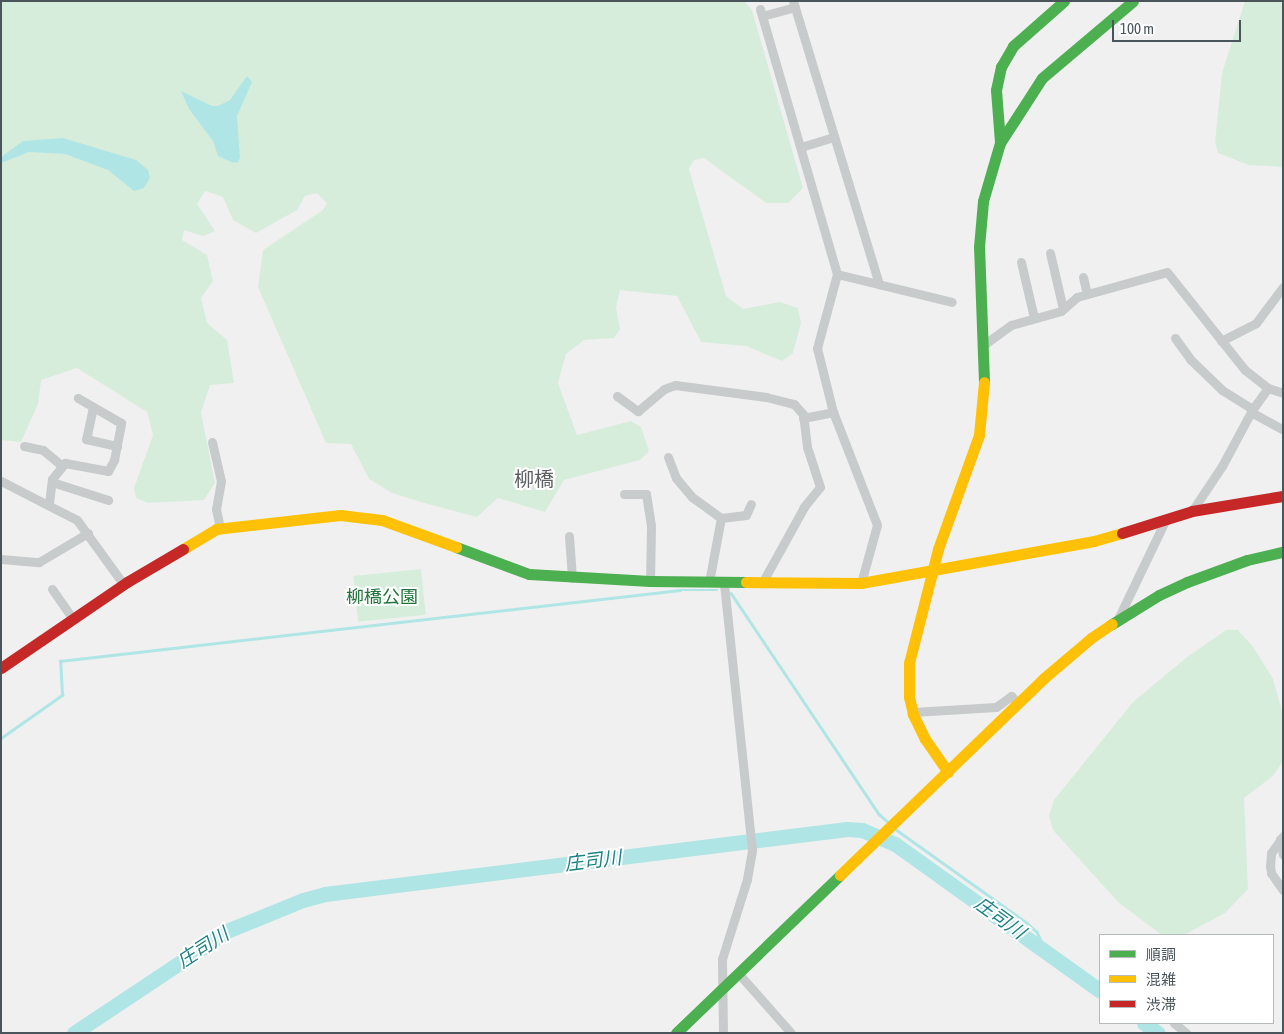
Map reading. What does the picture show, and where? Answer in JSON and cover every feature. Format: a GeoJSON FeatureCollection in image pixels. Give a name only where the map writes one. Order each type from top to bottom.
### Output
{"type":"FeatureCollection","features":[{"type":"Feature","properties":{"kind":"street"},"geometry":{"type":"LineString","coordinates":[[1000,143],[996,90],[1001,67],[1013,46],[1050,6],[1064,1]]}},
{"type":"Feature","properties":{"kind":"street"},"geometry":{"type":"LineString","coordinates":[[948,772],[925,739],[913,712],[909,696],[909,663],[932,571],[980,435],[984,392],[980,227],[983,201],[1000,143],[1042,78],[1133,1]]}},
{"type":"Feature","properties":{"kind":"street"},"geometry":{"type":"LineString","coordinates":[[861,582],[877,525],[833,412],[817,348],[837,274],[761,12],[794,4],[879,284]]}},
{"type":"Feature","properties":{"kind":"street"},"geometry":{"type":"LineString","coordinates":[[801,147],[834,137]]}},
{"type":"Feature","properties":{"kind":"street"},"geometry":{"type":"LineString","coordinates":[[1050,253],[1064,309]]}},
{"type":"Feature","properties":{"kind":"street"},"geometry":{"type":"LineString","coordinates":[[1021,262],[1034,318]]}},
{"type":"Feature","properties":{"kind":"street"},"geometry":{"type":"LineString","coordinates":[[982,346],[1011,325],[1064,309],[1077,297],[1167,272],[1245,370],[1268,388],[1283,393]]}},
{"type":"Feature","properties":{"kind":"street"},"geometry":{"type":"LineString","coordinates":[[837,274],[952,302]]}},
{"type":"Feature","properties":{"kind":"street"},"geometry":{"type":"LineString","coordinates":[[1083,277],[1087,294]]}},
{"type":"Feature","properties":{"kind":"street"},"geometry":{"type":"LineString","coordinates":[[1221,341],[1256,322],[1283,287]]}},
{"type":"Feature","properties":{"kind":"street"},"geometry":{"type":"LineString","coordinates":[[1175,338],[1190,359],[1222,390],[1283,430]]}},
{"type":"Feature","properties":{"kind":"street"},"geometry":{"type":"LineString","coordinates":[[617,396],[638,411],[664,389],[675,385],[794,404],[803,418],[807,447],[820,488],[804,507],[762,583]]}},
{"type":"Feature","properties":{"kind":"street"},"geometry":{"type":"LineString","coordinates":[[1192,511],[1252,411],[1268,388]]}},
{"type":"Feature","properties":{"kind":"street"},"geometry":{"type":"LineString","coordinates":[[49,504],[52,482],[62,466],[71,462],[108,471],[114,460],[121,423],[78,398]]}},
{"type":"Feature","properties":{"kind":"street"},"geometry":{"type":"LineString","coordinates":[[92,407],[86,439],[117,446]]}},
{"type":"Feature","properties":{"kind":"street"},"geometry":{"type":"LineString","coordinates":[[803,418],[833,412]]}},
{"type":"Feature","properties":{"kind":"street"},"geometry":{"type":"LineString","coordinates":[[212,442],[221,481],[216,509],[220,528]]}},
{"type":"Feature","properties":{"kind":"street"},"geometry":{"type":"LineString","coordinates":[[24,446],[43,450],[62,466]]}},
{"type":"Feature","properties":{"kind":"street"},"geometry":{"type":"LineString","coordinates":[[668,457],[676,478],[692,497],[721,518],[746,515],[751,504]]}},
{"type":"Feature","properties":{"kind":"street"},"geometry":{"type":"LineString","coordinates":[[1,481],[77,520],[124,585]]}},
{"type":"Feature","properties":{"kind":"street"},"geometry":{"type":"LineString","coordinates":[[52,482],[108,500]]}},
{"type":"Feature","properties":{"kind":"street"},"geometry":{"type":"LineString","coordinates":[[624,494],[646,494],[652,525],[650,581]]}},
{"type":"Feature","properties":{"kind":"street"},"geometry":{"type":"LineString","coordinates":[[1,668],[198,537],[220,528],[340,515],[382,520],[528,574],[650,581],[861,582],[1094,542],[1192,511],[1283,496]]}},
{"type":"Feature","properties":{"kind":"street"},"geometry":{"type":"LineString","coordinates":[[709,582],[721,518]]}},
{"type":"Feature","properties":{"kind":"street"},"geometry":{"type":"LineString","coordinates":[[1118,619],[1165,521]]}},
{"type":"Feature","properties":{"kind":"street"},"geometry":{"type":"LineString","coordinates":[[1,559],[39,562],[88,533]]}},
{"type":"Feature","properties":{"kind":"street"},"geometry":{"type":"LineString","coordinates":[[569,536],[572,578]]}},
{"type":"Feature","properties":{"kind":"street"},"geometry":{"type":"LineString","coordinates":[[676,1033],[1071,654],[1118,619],[1159,595],[1215,570],[1283,552]]}},
{"type":"Feature","properties":{"kind":"street"},"geometry":{"type":"LineString","coordinates":[[723,1033],[724,953],[747,879],[752,850],[724,582]]}},
{"type":"Feature","properties":{"kind":"street"},"geometry":{"type":"LineString","coordinates":[[52,589],[73,619]]}},
{"type":"Feature","properties":{"kind":"street"},"geometry":{"type":"LineString","coordinates":[[913,712],[996,707],[1011,696],[1018,703]]}},
{"type":"Feature","properties":{"kind":"street"},"geometry":{"type":"LineString","coordinates":[[1282,838],[1283,856]]}},
{"type":"Feature","properties":{"kind":"street"},"geometry":{"type":"LineString","coordinates":[[1282,838],[1271,853],[1270,866],[1271,874],[1283,890]]}},
{"type":"Feature","properties":{"kind":"street"},"geometry":{"type":"LineString","coordinates":[[738,973],[791,1033]]}},
{"type":"Feature","properties":{"kind":"street"},"geometry":{"type":"LineString","coordinates":[[1175,1024],[1186,1033]]}},
{"type":"Feature","properties":{"kind":"green space"},"geometry":{"type":"Polygon","coordinates":[[[1,1],[744,1],[752,10],[803,188],[788,203],[766,203],[704,158],[694,160],[689,169],[726,296],[743,309],[780,302],[798,308],[801,323],[793,353],[782,361],[746,346],[701,342],[677,296],[620,290],[616,307],[620,329],[614,338],[584,340],[566,354],[558,383],[577,435],[631,421],[641,427],[649,451],[640,460],[564,480],[545,512],[498,498],[477,517],[424,503],[392,493],[369,479],[351,444],[326,443],[258,287],[263,250],[323,210],[327,203],[317,193],[305,196],[297,210],[256,233],[233,220],[223,197],[205,191],[197,204],[215,231],[203,236],[184,230],[182,240],[207,255],[213,281],[201,298],[207,323],[227,340],[234,383],[210,385],[201,413],[215,483],[204,500],[148,503],[136,498],[134,488],[153,435],[147,412],[77,368],[41,380],[38,404],[21,442],[1,440],[1,1]]]}},
{"type":"Feature","properties":{"kind":"green space"},"geometry":{"type":"Polygon","coordinates":[[[1245,1],[1283,1],[1283,167],[1249,165],[1218,153],[1215,142],[1222,73],[1245,1]]]}},
{"type":"Feature","properties":{"kind":"green space","name":"柳橋公園"},"geometry":{"type":"Polygon","coordinates":[[[421,569],[426,615],[358,622],[353,576],[421,569]]]}},
{"type":"Feature","properties":{"kind":"green space"},"geometry":{"type":"Polygon","coordinates":[[[1226,630],[1238,630],[1254,648],[1273,679],[1282,711],[1282,763],[1273,776],[1244,798],[1248,889],[1225,913],[1186,934],[1161,934],[1119,903],[1053,830],[1049,816],[1054,800],[1133,702],[1186,658],[1226,630]]]}},
{"type":"Feature","properties":{"kind":"water"},"geometry":{"type":"Polygon","coordinates":[[[247,76],[252,82],[237,116],[240,158],[237,163],[218,156],[213,141],[189,109],[181,91],[212,106],[218,106],[230,100],[247,76]]]}},
{"type":"Feature","properties":{"kind":"water"},"geometry":{"type":"Polygon","coordinates":[[[63,138],[136,160],[148,170],[150,178],[144,188],[134,191],[108,170],[65,154],[29,152],[1,163],[1,157],[23,141],[63,138]]]}},
{"type":"Feature","properties":{"kind":"waterway"},"geometry":{"type":"LineString","coordinates":[[1,738],[62,695],[60,661],[680,590],[717,590]]}},
{"type":"Feature","properties":{"kind":"waterway"},"geometry":{"type":"LineString","coordinates":[[731,593],[879,814],[889,823]]}},
{"type":"Feature","properties":{"kind":"waterway"},"geometry":{"type":"LineString","coordinates":[[894,828],[1027,923],[1037,932],[1046,951]]}},
{"type":"Feature","properties":{"kind":"waterway","name":"庄司川"},"geometry":{"type":"LineString","coordinates":[[74,1033],[229,930],[303,900],[325,894],[847,829],[862,830],[895,844],[1099,990]]}},
{"type":"Feature","properties":{"kind":"waterway","name":"庄司川"},"geometry":{"type":"LineString","coordinates":[[1145,1024],[1158,1033]]}},
{"type":"Feature","properties":{"kind":"traffic: fast"},"geometry":{"type":"LineString","coordinates":[[1000,142],[996,90],[1001,67],[1013,46],[1064,1]]}},
{"type":"Feature","properties":{"kind":"traffic: fast"},"geometry":{"type":"LineString","coordinates":[[984,382],[979,247],[983,201],[1000,143],[1042,78],[1133,1]]}},
{"type":"Feature","properties":{"kind":"traffic: fast"},"geometry":{"type":"LineString","coordinates":[[456,547],[529,574],[650,581],[746,582]]}},
{"type":"Feature","properties":{"kind":"traffic: fast"},"geometry":{"type":"LineString","coordinates":[[1112,624],[1159,595],[1187,582],[1247,560],[1283,552]]}},
{"type":"Feature","properties":{"kind":"traffic: fast"},"geometry":{"type":"LineString","coordinates":[[676,1033],[840,875]]}},
{"type":"Feature","properties":{"kind":"traffic: slow"},"geometry":{"type":"LineString","coordinates":[[948,772],[925,739],[913,714],[909,697],[909,663],[938,549],[979,435],[984,382]]}},
{"type":"Feature","properties":{"kind":"traffic: slow"},"geometry":{"type":"LineString","coordinates":[[183,549],[216,529],[340,515],[382,520],[456,547]]}},
{"type":"Feature","properties":{"kind":"traffic: slow"},"geometry":{"type":"LineString","coordinates":[[746,582],[861,583],[1094,541],[1122,533]]}},
{"type":"Feature","properties":{"kind":"traffic: slow"},"geometry":{"type":"LineString","coordinates":[[840,875],[1044,678],[1091,638],[1112,624]]}},
{"type":"Feature","properties":{"kind":"traffic: jam"},"geometry":{"type":"LineString","coordinates":[[1122,533],[1192,511],[1283,496]]}},
{"type":"Feature","properties":{"kind":"traffic: jam"},"geometry":{"type":"LineString","coordinates":[[1,668],[127,582],[183,549]]}},
{"type":"Feature","properties":{"kind":"district","name":"柳橋"},"geometry":{"type":"Point","coordinates":[534,478]}}]}
